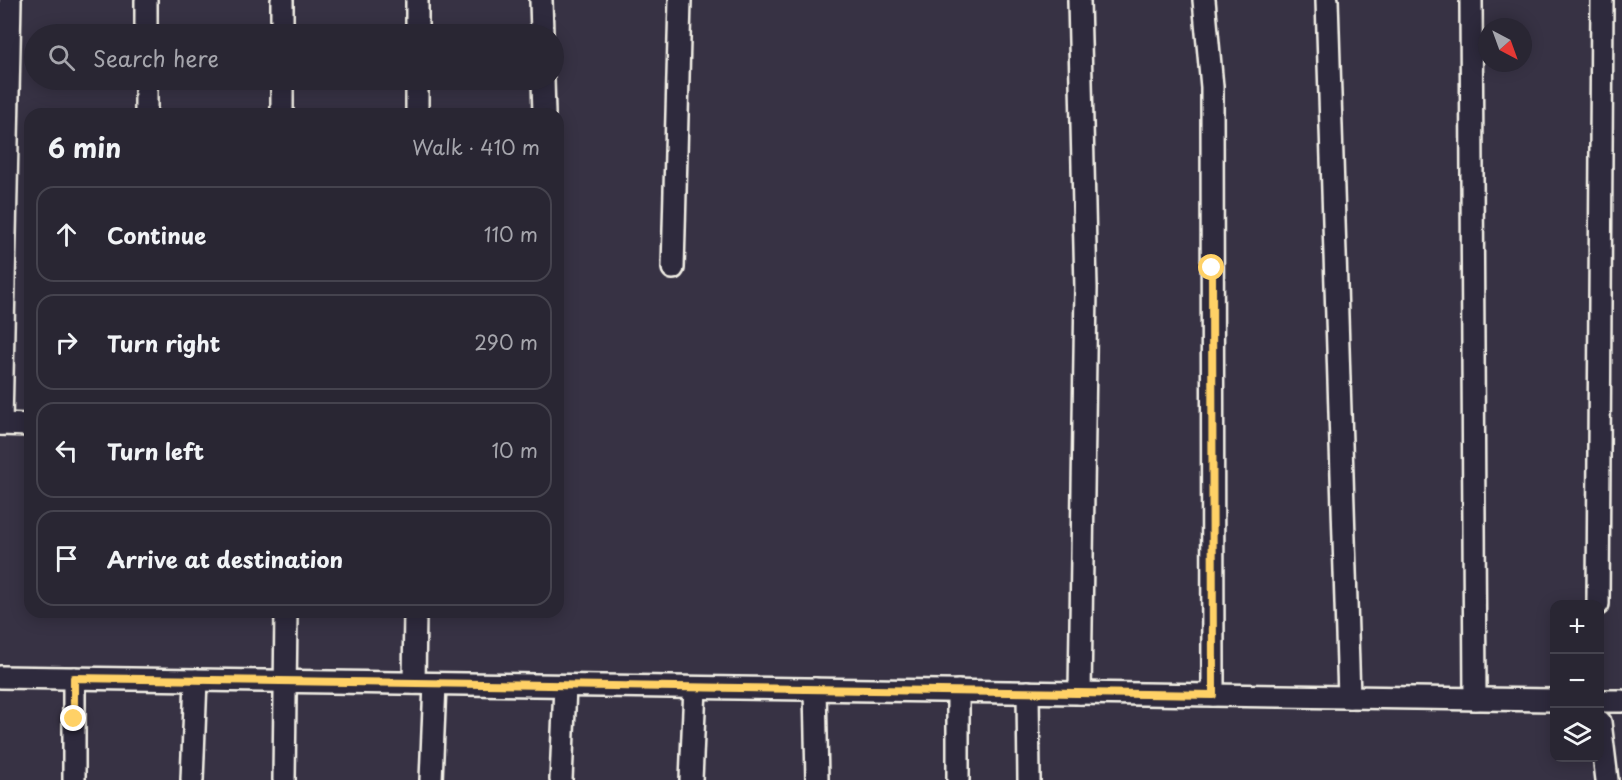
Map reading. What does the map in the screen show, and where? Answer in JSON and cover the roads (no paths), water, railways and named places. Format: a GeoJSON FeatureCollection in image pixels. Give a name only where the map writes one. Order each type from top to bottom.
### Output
{"type":"FeatureCollection","features":[{"type":"Feature","properties":{"kind":"street"},"geometry":{"type":"LineString","coordinates":[[10,0],[1,424],[24,425]]}},
{"type":"Feature","properties":{"kind":"street"},"geometry":{"type":"LineString","coordinates":[[146,0],[146,24]]}},
{"type":"Feature","properties":{"kind":"street"},"geometry":{"type":"LineString","coordinates":[[282,0],[282,24]]}},
{"type":"Feature","properties":{"kind":"street"},"geometry":{"type":"LineString","coordinates":[[417,0],[417,24]]}},
{"type":"Feature","properties":{"kind":"street"},"geometry":{"type":"LineString","coordinates":[[541,0],[542,24]]}},
{"type":"Feature","properties":{"kind":"street"},"geometry":{"type":"LineString","coordinates":[[673,267],[680,0]]}},
{"type":"Feature","properties":{"kind":"street"},"geometry":{"type":"LineString","coordinates":[[1079,0],[1086,288],[1080,693]]}},
{"type":"Feature","properties":{"kind":"street"},"geometry":{"type":"LineString","coordinates":[[1204,0],[1212,87],[1213,695]]}},
{"type":"Feature","properties":{"kind":"street"},"geometry":{"type":"LineString","coordinates":[[1327,0],[1349,697]]}},
{"type":"Feature","properties":{"kind":"street"},"geometry":{"type":"LineString","coordinates":[[1471,0],[1474,699]]}},
{"type":"Feature","properties":{"kind":"street"},"geometry":{"type":"LineString","coordinates":[[1598,600],[1602,0]]}},
{"type":"Feature","properties":{"kind":"street"},"geometry":{"type":"LineString","coordinates":[[146,90],[146,108]]}},
{"type":"Feature","properties":{"kind":"street"},"geometry":{"type":"LineString","coordinates":[[282,90],[282,108]]}},
{"type":"Feature","properties":{"kind":"street"},"geometry":{"type":"LineString","coordinates":[[417,90],[417,108]]}},
{"type":"Feature","properties":{"kind":"street"},"geometry":{"type":"LineString","coordinates":[[543,90],[544,108]]}},
{"type":"Feature","properties":{"kind":"street"},"geometry":{"type":"LineString","coordinates":[[284,780],[286,618]]}},
{"type":"Feature","properties":{"kind":"street"},"geometry":{"type":"LineString","coordinates":[[416,618],[425,683],[431,780]]}},
{"type":"Feature","properties":{"kind":"street"},"geometry":{"type":"LineString","coordinates":[[0,677],[1550,700]]}},
{"type":"Feature","properties":{"kind":"street"},"geometry":{"type":"LineString","coordinates":[[74,678],[74,780]]}},
{"type":"Feature","properties":{"kind":"street"},"geometry":{"type":"LineString","coordinates":[[192,780],[196,680]]}},
{"type":"Feature","properties":{"kind":"street"},"geometry":{"type":"LineString","coordinates":[[561,780],[566,686]]}},
{"type":"Feature","properties":{"kind":"street"},"geometry":{"type":"LineString","coordinates":[[691,780],[695,688]]}},
{"type":"Feature","properties":{"kind":"street"},"geometry":{"type":"LineString","coordinates":[[815,689],[817,780]]}},
{"type":"Feature","properties":{"kind":"street"},"geometry":{"type":"LineString","coordinates":[[957,780],[958,691]]}},
{"type":"Feature","properties":{"kind":"street"},"geometry":{"type":"LineString","coordinates":[[1028,692],[1029,780]]}},
{"type":"Feature","properties":{"kind":"street"},"geometry":{"type":"LineString","coordinates":[[1604,701],[1622,701]]}},
{"type":"Feature","properties":{"kind":"street"},"geometry":{"type":"LineString","coordinates":[[1604,762],[1606,780]]}}]}
